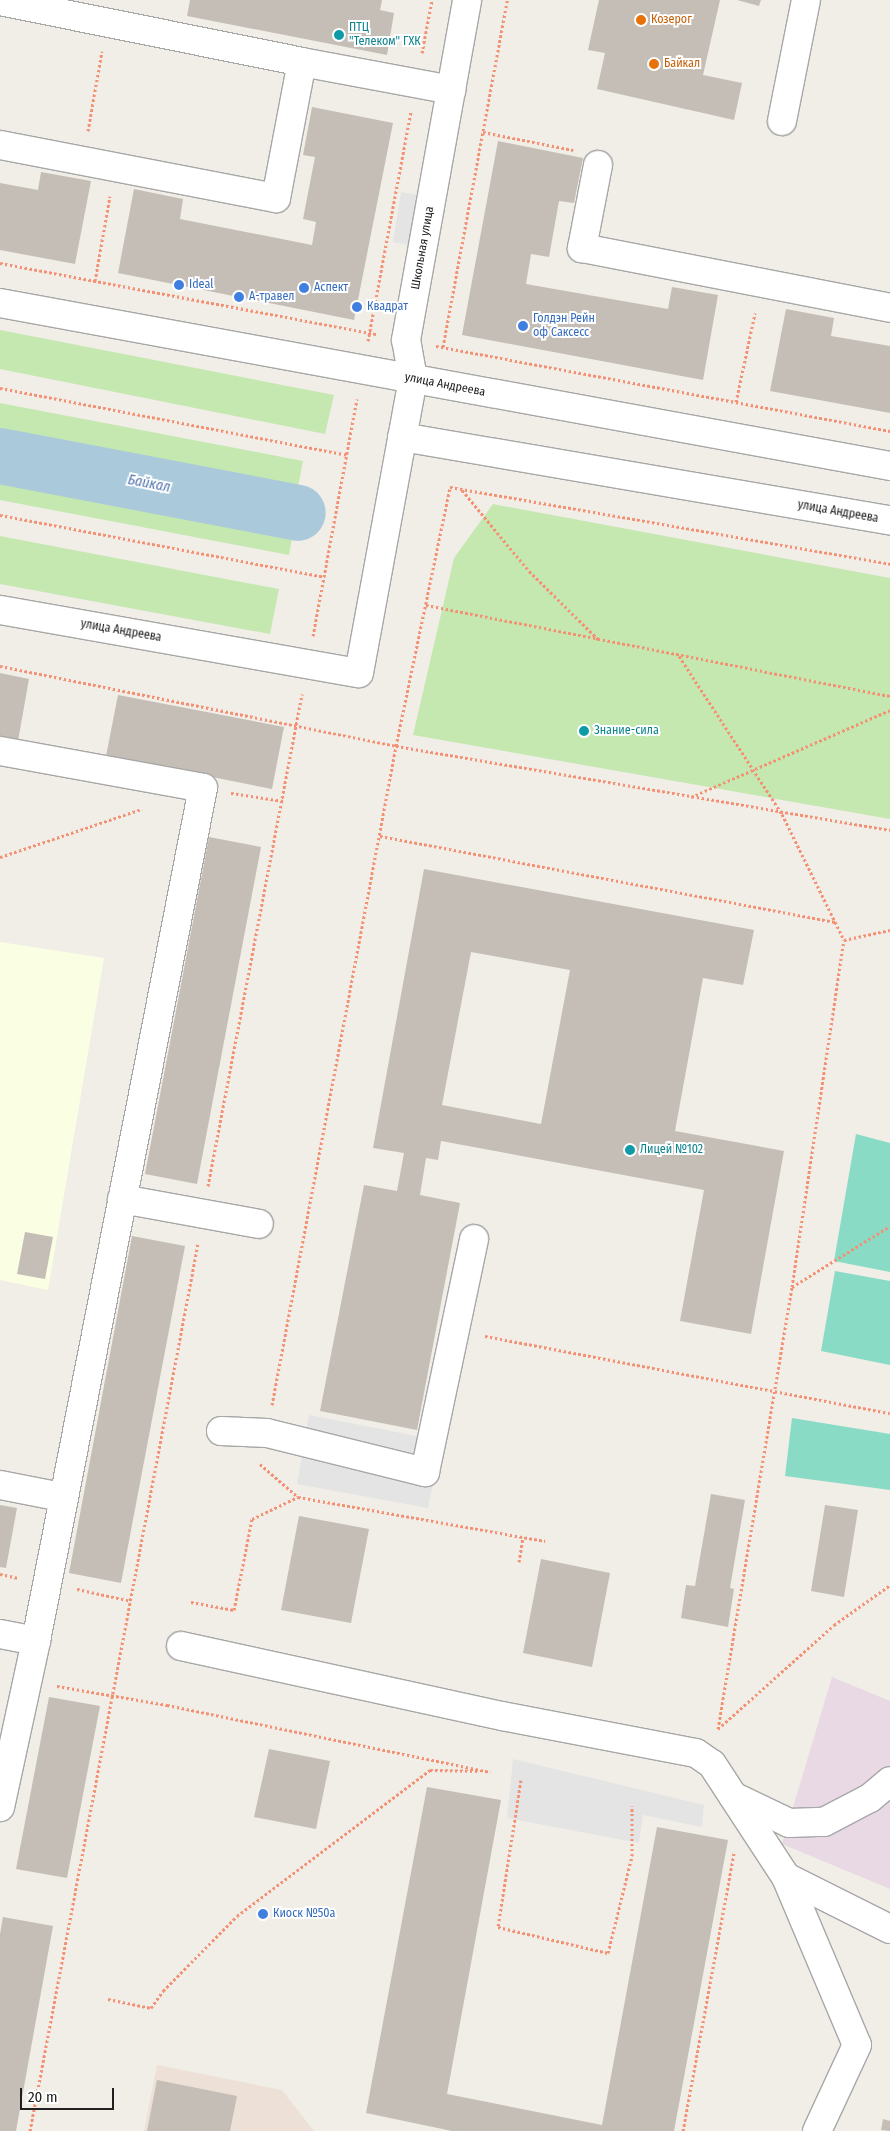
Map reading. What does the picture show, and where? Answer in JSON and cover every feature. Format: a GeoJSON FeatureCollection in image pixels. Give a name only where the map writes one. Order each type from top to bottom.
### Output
{"type":"FeatureCollection","features":[{"type":"Feature","properties":{"kind":"street","name":"Школьная улица"},"geometry":{"type":"LineString","coordinates":[[359,673],[413,379],[406,340],[467,0]]}},
{"type":"Feature","properties":{"kind":"street"},"geometry":{"type":"LineString","coordinates":[[782,121],[806,0]]}},
{"type":"Feature","properties":{"kind":"street"},"geometry":{"type":"LineString","coordinates":[[0,1],[72,7],[108,22],[302,62],[451,90]]}},
{"type":"Feature","properties":{"kind":"street"},"geometry":{"type":"LineString","coordinates":[[0,146],[276,198],[302,62]]}},
{"type":"Feature","properties":{"kind":"street"},"geometry":{"type":"LineString","coordinates":[[598,166],[582,248],[890,308]]}},
{"type":"Feature","properties":{"kind":"street","name":"улица Андреева"},"geometry":{"type":"LineString","coordinates":[[0,303],[890,466]]}},
{"type":"Feature","properties":{"kind":"street","name":"улица Андреева"},"geometry":{"type":"LineString","coordinates":[[402,438],[890,520]]}},
{"type":"Feature","properties":{"kind":"street","name":"улица Андреева"},"geometry":{"type":"LineString","coordinates":[[0,610],[359,673]]}},
{"type":"Feature","properties":{"kind":"street"},"geometry":{"type":"LineString","coordinates":[[0,751],[203,788],[62,1497],[36,1642],[2,1790]]}},
{"type":"Feature","properties":{"kind":"street"},"geometry":{"type":"LineString","coordinates":[[122,1199],[259,1224]]}},
{"type":"Feature","properties":{"kind":"street"},"geometry":{"type":"LineString","coordinates":[[222,1431],[267,1433],[425,1472],[474,1239]]}},
{"type":"Feature","properties":{"kind":"street"},"geometry":{"type":"LineString","coordinates":[[0,1485],[62,1497]]}},
{"type":"Feature","properties":{"kind":"street"},"geometry":{"type":"LineString","coordinates":[[0,1634],[36,1642]]}},
{"type":"Feature","properties":{"kind":"street"},"geometry":{"type":"LineString","coordinates":[[182,1646],[502,1716],[696,1753],[712,1764],[786,1877],[858,2045],[818,2131]]}},
{"type":"Feature","properties":{"kind":"street"},"geometry":{"type":"LineString","coordinates":[[733,1796],[789,1823],[824,1822],[870,1798],[890,1781]]}},
{"type":"Feature","properties":{"kind":"street"},"geometry":{"type":"LineString","coordinates":[[786,1877],[890,1929]]}},
{"type":"Feature","properties":{"kind":"path"},"geometry":{"type":"LineString","coordinates":[[30,2131],[114,1697],[432,0]]}},
{"type":"Feature","properties":{"kind":"path"},"geometry":{"type":"LineString","coordinates":[[443,347],[507,0]]}},
{"type":"Feature","properties":{"kind":"path"},"geometry":{"type":"LineString","coordinates":[[83,161],[108,22]]}},
{"type":"Feature","properties":{"kind":"path"},"geometry":{"type":"LineString","coordinates":[[483,132],[586,152],[584,163],[598,166]]}},
{"type":"Feature","properties":{"kind":"path"},"geometry":{"type":"LineString","coordinates":[[95,281],[116,168]]}},
{"type":"Feature","properties":{"kind":"path"},"geometry":{"type":"LineString","coordinates":[[0,263],[890,431]]}},
{"type":"Feature","properties":{"kind":"path"},"geometry":{"type":"LineString","coordinates":[[736,402],[761,283]]}},
{"type":"Feature","properties":{"kind":"path"},"geometry":{"type":"LineString","coordinates":[[0,388],[347,455]]}},
{"type":"Feature","properties":{"kind":"path"},"geometry":{"type":"LineString","coordinates":[[267,1433],[396,746],[450,487],[890,564]]}},
{"type":"Feature","properties":{"kind":"path"},"geometry":{"type":"LineString","coordinates":[[461,489],[528,571],[600,640]]}},
{"type":"Feature","properties":{"kind":"path"},"geometry":{"type":"LineString","coordinates":[[0,515],[324,577]]}},
{"type":"Feature","properties":{"kind":"path"},"geometry":{"type":"LineString","coordinates":[[426,605],[890,696]]}},
{"type":"Feature","properties":{"kind":"path"},"geometry":{"type":"LineString","coordinates":[[679,656],[782,814],[844,940],[792,1287],[718,1730]]}},
{"type":"Feature","properties":{"kind":"path"},"geometry":{"type":"LineString","coordinates":[[0,666],[296,724],[396,746],[782,814],[890,830]]}},
{"type":"Feature","properties":{"kind":"path"},"geometry":{"type":"LineString","coordinates":[[690,797],[753,772],[890,710]]}},
{"type":"Feature","properties":{"kind":"path"},"geometry":{"type":"LineString","coordinates":[[203,788],[283,801]]}},
{"type":"Feature","properties":{"kind":"path"},"geometry":{"type":"LineString","coordinates":[[0,857],[148,807]]}},
{"type":"Feature","properties":{"kind":"path"},"geometry":{"type":"LineString","coordinates":[[380,836],[835,922]]}},
{"type":"Feature","properties":{"kind":"path"},"geometry":{"type":"LineString","coordinates":[[844,940],[890,930]]}},
{"type":"Feature","properties":{"kind":"path"},"geometry":{"type":"LineString","coordinates":[[792,1287],[890,1226]]}},
{"type":"Feature","properties":{"kind":"path"},"geometry":{"type":"LineString","coordinates":[[455,1330],[890,1413]]}},
{"type":"Feature","properties":{"kind":"path"},"geometry":{"type":"LineString","coordinates":[[256,1461],[298,1497],[545,1541]]}},
{"type":"Feature","properties":{"kind":"path"},"geometry":{"type":"LineString","coordinates":[[191,1602],[234,1610],[252,1519],[298,1497]]}},
{"type":"Feature","properties":{"kind":"path"},"geometry":{"type":"LineString","coordinates":[[519,1562],[523,1537]]}},
{"type":"Feature","properties":{"kind":"path"},"geometry":{"type":"LineString","coordinates":[[708,1731],[718,1730],[834,1624],[890,1585]]}},
{"type":"Feature","properties":{"kind":"path"},"geometry":{"type":"LineString","coordinates":[[26,1681],[167,1705],[490,1772],[430,1770],[237,1916],[162,1991],[151,2008],[108,1999]]}},
{"type":"Feature","properties":{"kind":"path"},"geometry":{"type":"LineString","coordinates":[[521,1780],[498,1927],[608,1953],[632,1856],[632,1806]]}},
{"type":"Feature","properties":{"kind":"path"},"geometry":{"type":"LineString","coordinates":[[683,2131],[735,1848]]}},
{"type":"Feature","properties":{"kind":"shaded area"},"geometry":{"type":"Polygon","coordinates":[[[401,192],[418,195],[410,245],[393,242],[401,192]]]}},
{"type":"Feature","properties":{"kind":"shaded area"},"geometry":{"type":"Polygon","coordinates":[[[0,942],[104,958],[48,1290],[0,1280],[0,942]]]}},
{"type":"Feature","properties":{"kind":"shaded area"},"geometry":{"type":"Polygon","coordinates":[[[309,1415],[442,1441],[428,1508],[297,1484],[309,1415]]]}},
{"type":"Feature","properties":{"kind":"shaded area"},"geometry":{"type":"Polygon","coordinates":[[[832,1677],[890,1701],[890,1889],[782,1844],[832,1677]]]}},
{"type":"Feature","properties":{"kind":"shaded area"},"geometry":{"type":"Polygon","coordinates":[[[513,1759],[704,1805],[702,1827],[643,1815],[639,1843],[507,1818],[513,1759]]]}},
{"type":"Feature","properties":{"kind":"shaded area"},"geometry":{"type":"Polygon","coordinates":[[[157,2065],[282,2090],[314,2131],[144,2131],[157,2065]]]}},
{"type":"Feature","properties":{"kind":"green space"},"geometry":{"type":"Polygon","coordinates":[[[0,330],[334,395],[325,434],[0,369],[0,330]]]}},
{"type":"Feature","properties":{"kind":"green space"},"geometry":{"type":"Polygon","coordinates":[[[0,403],[303,461],[296,497],[0,440],[0,403]]]}},
{"type":"Feature","properties":{"kind":"green space"},"geometry":{"type":"Polygon","coordinates":[[[0,467],[294,527],[289,555],[0,500],[0,467]]]}},
{"type":"Feature","properties":{"kind":"green space"},"geometry":{"type":"Polygon","coordinates":[[[493,504],[890,578],[890,819],[413,735],[454,558],[493,504]]]}},
{"type":"Feature","properties":{"kind":"green space"},"geometry":{"type":"Polygon","coordinates":[[[0,536],[279,589],[270,634],[0,584],[0,536]]]}},
{"type":"Feature","properties":{"kind":"green space"},"geometry":{"type":"Polygon","coordinates":[[[856,1134],[890,1143],[890,1272],[834,1261],[856,1134]]]}},
{"type":"Feature","properties":{"kind":"green space"},"geometry":{"type":"Polygon","coordinates":[[[835,1271],[890,1281],[890,1365],[821,1351],[835,1271]]]}},
{"type":"Feature","properties":{"kind":"green space"},"geometry":{"type":"Polygon","coordinates":[[[792,1418],[890,1434],[890,1490],[785,1476],[792,1418]]]}},
{"type":"Feature","properties":{"kind":"building","name":"ПТЦ \"Телеком\" ГХК"},"geometry":{"type":"Polygon","coordinates":[[[190,0],[382,0],[380,10],[394,13],[387,55],[187,16],[190,0]]]}},
{"type":"Feature","properties":{"kind":"building","name":"Байкал"},"geometry":{"type":"Polygon","coordinates":[[[599,0],[720,0],[703,75],[742,83],[734,120],[597,89],[605,53],[588,50],[599,0]]]}},
{"type":"Feature","properties":{"kind":"building"},"geometry":{"type":"Polygon","coordinates":[[[737,0],[761,0],[759,6],[737,0]]]}},
{"type":"Feature","properties":{"kind":"building"},"geometry":{"type":"Polygon","coordinates":[[[312,107],[393,123],[354,320],[118,273],[134,189],[183,199],[180,219],[312,245],[316,222],[303,219],[315,157],[303,155],[312,107]]]}},
{"type":"Feature","properties":{"kind":"building"},"geometry":{"type":"Polygon","coordinates":[[[498,141],[583,158],[574,203],[559,201],[549,257],[531,254],[526,284],[668,309],[672,287],[718,295],[703,380],[462,335],[498,141]]]}},
{"type":"Feature","properties":{"kind":"building"},"geometry":{"type":"Polygon","coordinates":[[[41,172],[91,181],[75,264],[0,250],[0,183],[38,190],[41,172]]]}},
{"type":"Feature","properties":{"kind":"building"},"geometry":{"type":"Polygon","coordinates":[[[786,309],[834,318],[831,336],[890,346],[890,413],[770,391],[786,309]]]}},
{"type":"Feature","properties":{"kind":"building"},"geometry":{"type":"Polygon","coordinates":[[[0,673],[29,679],[18,741],[0,737],[0,673]]]}},
{"type":"Feature","properties":{"kind":"building"},"geometry":{"type":"Polygon","coordinates":[[[118,695],[284,727],[272,789],[106,756],[118,695]]]}},
{"type":"Feature","properties":{"kind":"building"},"geometry":{"type":"Polygon","coordinates":[[[209,837],[261,847],[197,1184],[145,1174],[209,837]]]}},
{"type":"Feature","properties":{"kind":"building","name":"Лицей №102"},"geometry":{"type":"Polygon","coordinates":[[[424,869],[754,930],[743,985],[703,978],[675,1131],[784,1151],[751,1334],[680,1321],[704,1190],[441,1141],[438,1160],[426,1158],[420,1195],[460,1203],[417,1430],[320,1411],[364,1185],[397,1191],[404,1153],[373,1148],[424,869]],[[471,952],[442,1105],[541,1124],[570,970],[471,952]]]}},
{"type":"Feature","properties":{"kind":"building"},"geometry":{"type":"Polygon","coordinates":[[[25,1232],[53,1237],[45,1279],[17,1274],[25,1232]]]}},
{"type":"Feature","properties":{"kind":"building"},"geometry":{"type":"Polygon","coordinates":[[[132,1236],[185,1246],[121,1583],[69,1573],[132,1236]]]}},
{"type":"Feature","properties":{"kind":"building"},"geometry":{"type":"Polygon","coordinates":[[[711,1494],[745,1500],[730,1588],[734,1589],[728,1627],[681,1618],[686,1585],[695,1586],[711,1494]]]}},
{"type":"Feature","properties":{"kind":"building"},"geometry":{"type":"Polygon","coordinates":[[[0,1505],[17,1508],[6,1568],[0,1567],[0,1505]]]}},
{"type":"Feature","properties":{"kind":"building"},"geometry":{"type":"Polygon","coordinates":[[[825,1505],[858,1510],[844,1597],[811,1591],[825,1505]]]}},
{"type":"Feature","properties":{"kind":"building"},"geometry":{"type":"Polygon","coordinates":[[[299,1516],[369,1529],[351,1623],[281,1610],[299,1516]]]}},
{"type":"Feature","properties":{"kind":"building"},"geometry":{"type":"Polygon","coordinates":[[[541,1559],[610,1573],[592,1667],[523,1653],[541,1559]]]}},
{"type":"Feature","properties":{"kind":"building"},"geometry":{"type":"Polygon","coordinates":[[[49,1697],[100,1706],[67,1878],[16,1869],[49,1697]]]}},
{"type":"Feature","properties":{"kind":"building"},"geometry":{"type":"Polygon","coordinates":[[[269,1749],[330,1761],[316,1829],[254,1817],[269,1749]]]}},
{"type":"Feature","properties":{"kind":"building"},"geometry":{"type":"Polygon","coordinates":[[[427,1787],[501,1800],[447,2094],[602,2125],[657,1827],[728,1840],[674,2131],[452,2131],[366,2113],[427,1787]]]}},
{"type":"Feature","properties":{"kind":"building"},"geometry":{"type":"Polygon","coordinates":[[[3,1917],[53,1926],[16,2131],[0,2131],[0,1934],[3,1917]]]}},
{"type":"Feature","properties":{"kind":"building"},"geometry":{"type":"Polygon","coordinates":[[[157,2080],[237,2096],[230,2131],[147,2131],[157,2080]]]}},
{"type":"Feature","properties":{"kind":"building"},"geometry":{"type":"Polygon","coordinates":[[[883,2119],[890,2121],[890,2131],[881,2130],[883,2119]]]}},
{"type":"Feature","properties":{"kind":"waterway","name":"Байкал"},"geometry":{"type":"LineString","coordinates":[[0,456],[298,513]]}},
{"type":"Feature","properties":{"kind":"place","name":"Козерог"},"geometry":{"type":"Point","coordinates":[641,20]}},
{"type":"Feature","properties":{"kind":"place","name":"ПТЦ \"Телеком\" ГХК"},"geometry":{"type":"Point","coordinates":[339,35]}},
{"type":"Feature","properties":{"kind":"place","name":"Байкал"},"geometry":{"type":"Point","coordinates":[654,64]}},
{"type":"Feature","properties":{"kind":"place","name":"Ideal"},"geometry":{"type":"Point","coordinates":[179,285]}},
{"type":"Feature","properties":{"kind":"place","name":"Аспект"},"geometry":{"type":"Point","coordinates":[304,288]}},
{"type":"Feature","properties":{"kind":"place","name":"А-травел"},"geometry":{"type":"Point","coordinates":[239,297]}},
{"type":"Feature","properties":{"kind":"place","name":"Квадрат"},"geometry":{"type":"Point","coordinates":[357,307]}},
{"type":"Feature","properties":{"kind":"place","name":"Голдэн Рейн оф Саксесс"},"geometry":{"type":"Point","coordinates":[523,326]}},
{"type":"Feature","properties":{"kind":"place","name":"Знание-сила"},"geometry":{"type":"Point","coordinates":[584,731]}},
{"type":"Feature","properties":{"kind":"place","name":"Лицей №102"},"geometry":{"type":"Point","coordinates":[630,1150]}},
{"type":"Feature","properties":{"kind":"place","name":"Киоск №50а"},"geometry":{"type":"Point","coordinates":[263,1914]}}]}
